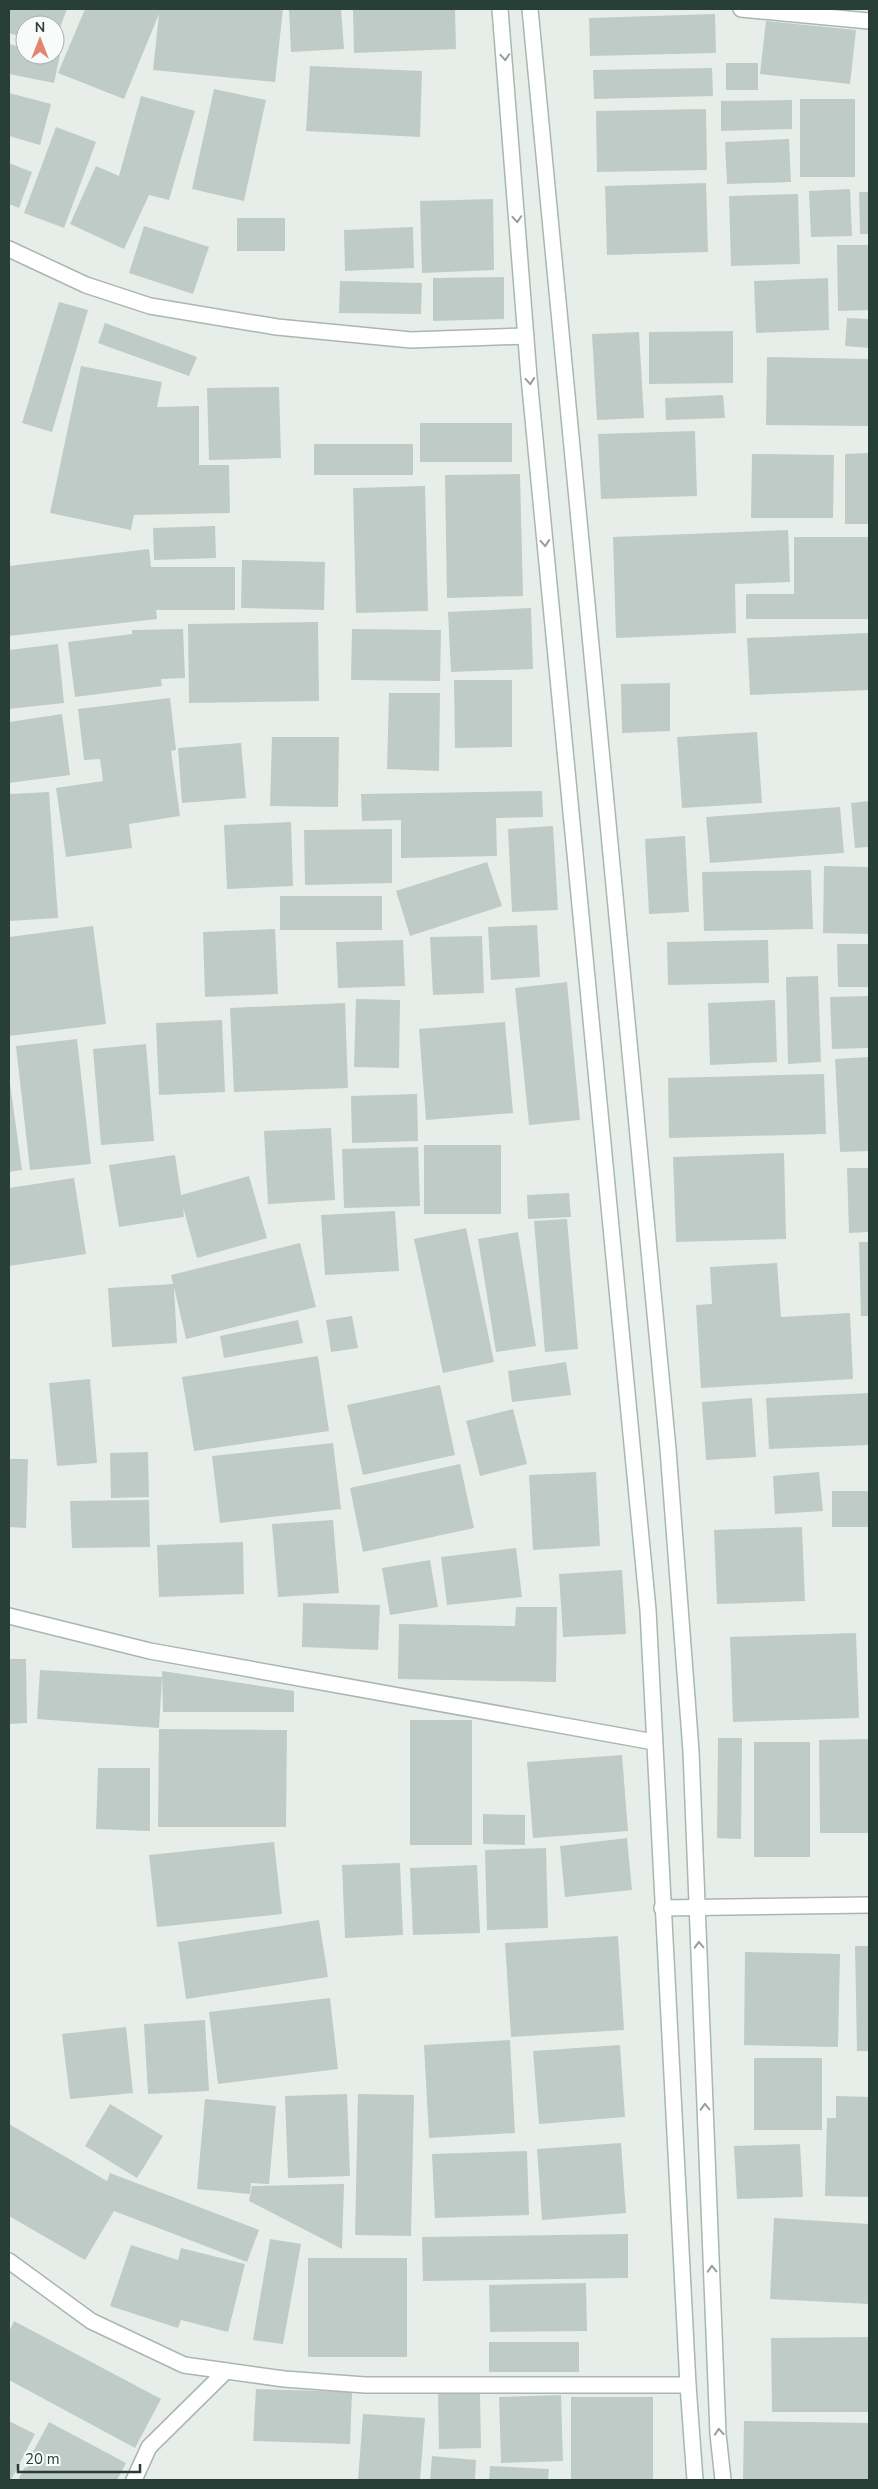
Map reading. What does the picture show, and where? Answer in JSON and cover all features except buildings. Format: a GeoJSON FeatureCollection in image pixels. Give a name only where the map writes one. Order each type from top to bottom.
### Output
{"type":"FeatureCollection","features":[{"type":"Feature","properties":{"kind":"street"},"geometry":{"type":"LineString","coordinates":[[500,9],[526,336],[648,1610],[662,1908],[688,2385],[695,2480]]}},
{"type":"Feature","properties":{"kind":"street"},"geometry":{"type":"LineString","coordinates":[[530,9],[668,1449],[690,1741],[718,2434],[724,2480]]}},
{"type":"Feature","properties":{"kind":"street"},"geometry":{"type":"LineString","coordinates":[[741,9],[869,21]]}},
{"type":"Feature","properties":{"kind":"street"},"geometry":{"type":"LineString","coordinates":[[9,249],[86,285],[150,306],[276,328],[411,340],[526,336]]}},
{"type":"Feature","properties":{"kind":"street"},"geometry":{"type":"LineString","coordinates":[[9,1616],[150,1651],[654,1742]]}},
{"type":"Feature","properties":{"kind":"street"},"geometry":{"type":"LineString","coordinates":[[662,1908],[869,1905]]}},
{"type":"Feature","properties":{"kind":"street"},"geometry":{"type":"LineString","coordinates":[[9,2261],[92,2321],[184,2365],[284,2379],[365,2384],[688,2385]]}},
{"type":"Feature","properties":{"kind":"street"},"geometry":{"type":"LineString","coordinates":[[134,2480],[149,2447],[226,2371]]}}]}
